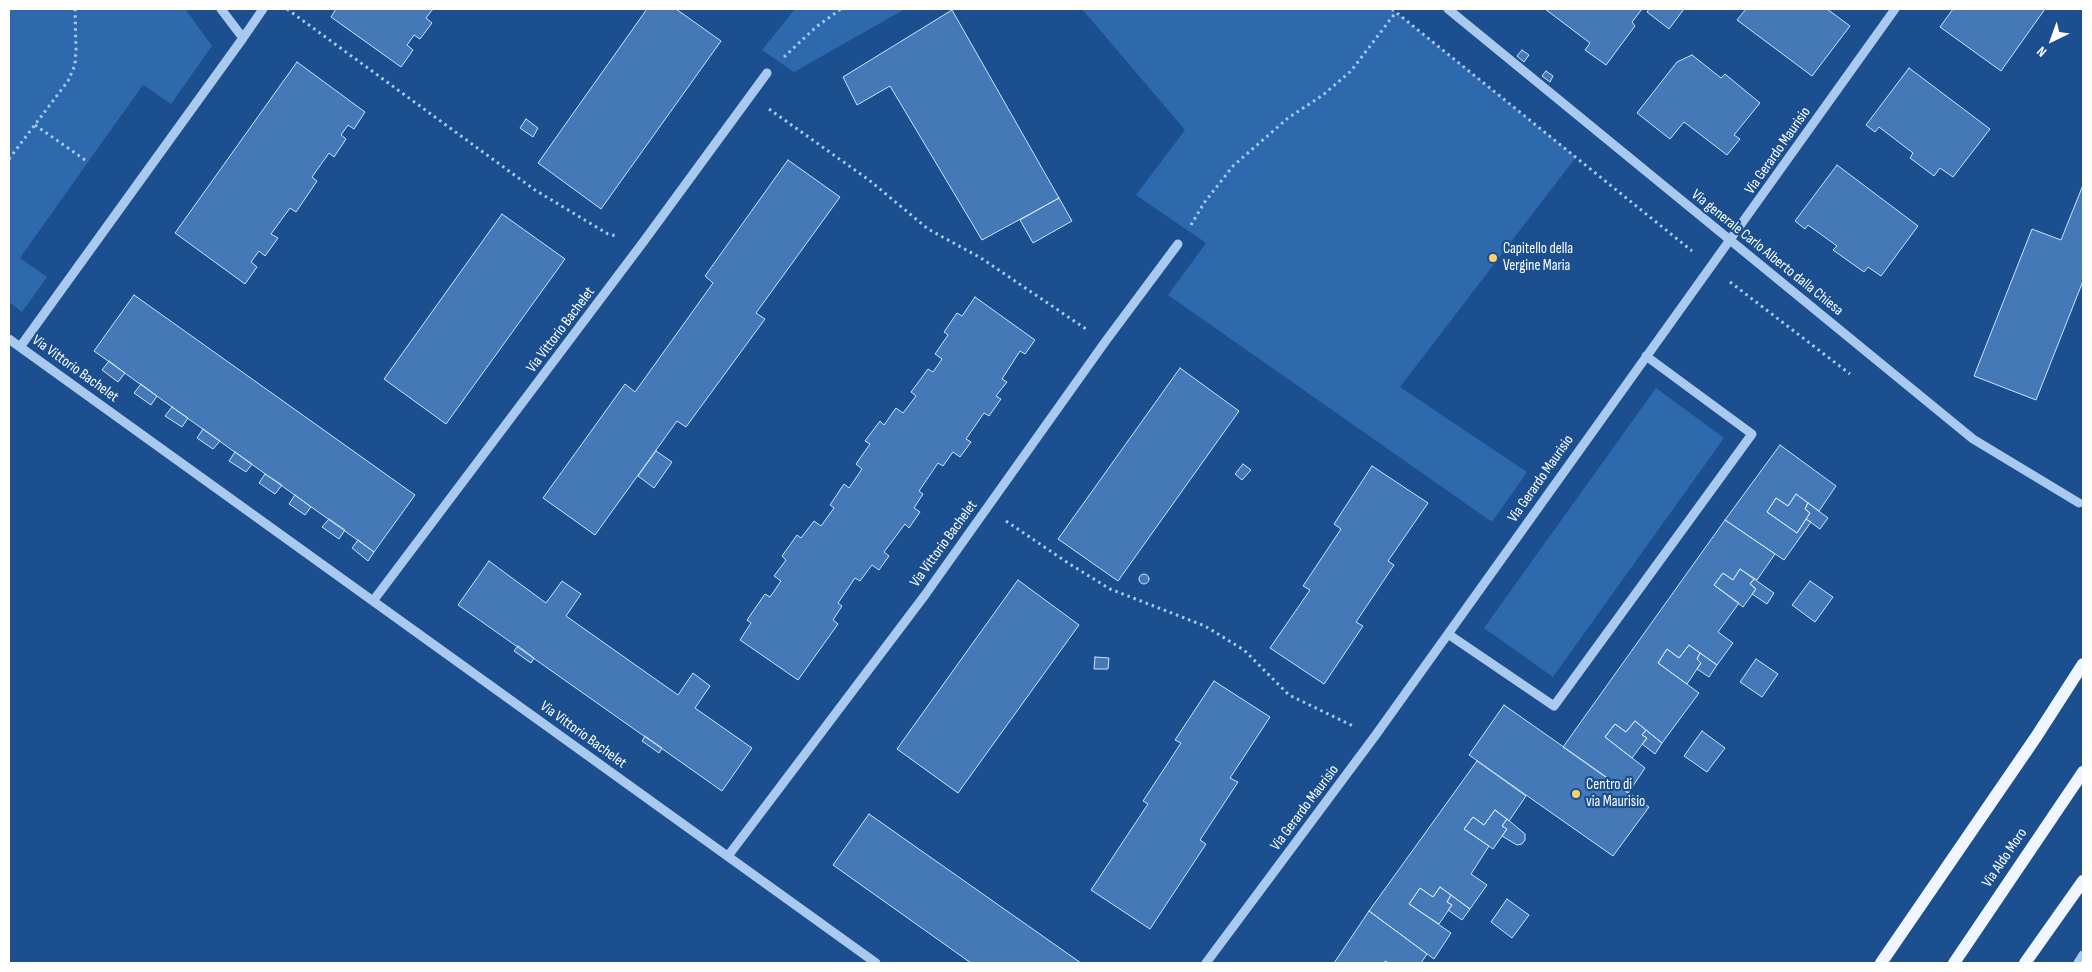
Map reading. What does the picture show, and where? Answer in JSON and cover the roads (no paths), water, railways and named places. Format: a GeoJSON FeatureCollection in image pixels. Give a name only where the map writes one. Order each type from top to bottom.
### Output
{"type":"FeatureCollection","features":[{"type":"Feature","properties":{"kind":"main road"},"geometry":{"type":"LineString","coordinates":[[1881,963],[2036,737],[2083,664]]}},
{"type":"Feature","properties":{"kind":"main road","name":"Via Aldo Moro"},"geometry":{"type":"LineString","coordinates":[[1954,963],[2083,772]]}},
{"type":"Feature","properties":{"kind":"main road"},"geometry":{"type":"LineString","coordinates":[[2025,963],[2083,881]]}},
{"type":"Feature","properties":{"kind":"street"},"geometry":{"type":"LineString","coordinates":[[221,9],[243,38]]}},
{"type":"Feature","properties":{"kind":"street","name":"Via Vittorio Bachelet"},"geometry":{"type":"LineString","coordinates":[[264,9],[20,347],[876,963]]}},
{"type":"Feature","properties":{"kind":"street","name":"Via generale Carlo Alberto dalla Chiesa"},"geometry":{"type":"LineString","coordinates":[[1448,9],[1973,439],[2079,503]]}},
{"type":"Feature","properties":{"kind":"street","name":"Via Gerardo Maurisio"},"geometry":{"type":"LineString","coordinates":[[1206,963],[1375,736],[1710,266],[1731,241],[1895,9]]}},
{"type":"Feature","properties":{"kind":"street","name":"Via Vittorio Bachelet"},"geometry":{"type":"LineString","coordinates":[[373,601],[644,241],[767,73]]}},
{"type":"Feature","properties":{"kind":"street","name":"Via Vittorio Bachelet"},"geometry":{"type":"LineString","coordinates":[[728,856],[925,595],[1178,244]]}},
{"type":"Feature","properties":{"kind":"street"},"geometry":{"type":"LineString","coordinates":[[9,339],[20,347]]}},
{"type":"Feature","properties":{"kind":"street"},"geometry":{"type":"LineString","coordinates":[[1448,634],[1554,706],[1752,434],[1646,356]]}},
{"type":"Feature","properties":{"kind":"street"},"geometry":{"type":"LineString","coordinates":[[2078,963],[2083,955]]}},
{"type":"Feature","properties":{"kind":"place","name":"Capitello della Vergine Maria"},"geometry":{"type":"Point","coordinates":[1493,258]}},
{"type":"Feature","properties":{"kind":"place","name":"Centro di via Maurisio"},"geometry":{"type":"Point","coordinates":[1576,794]}}]}
